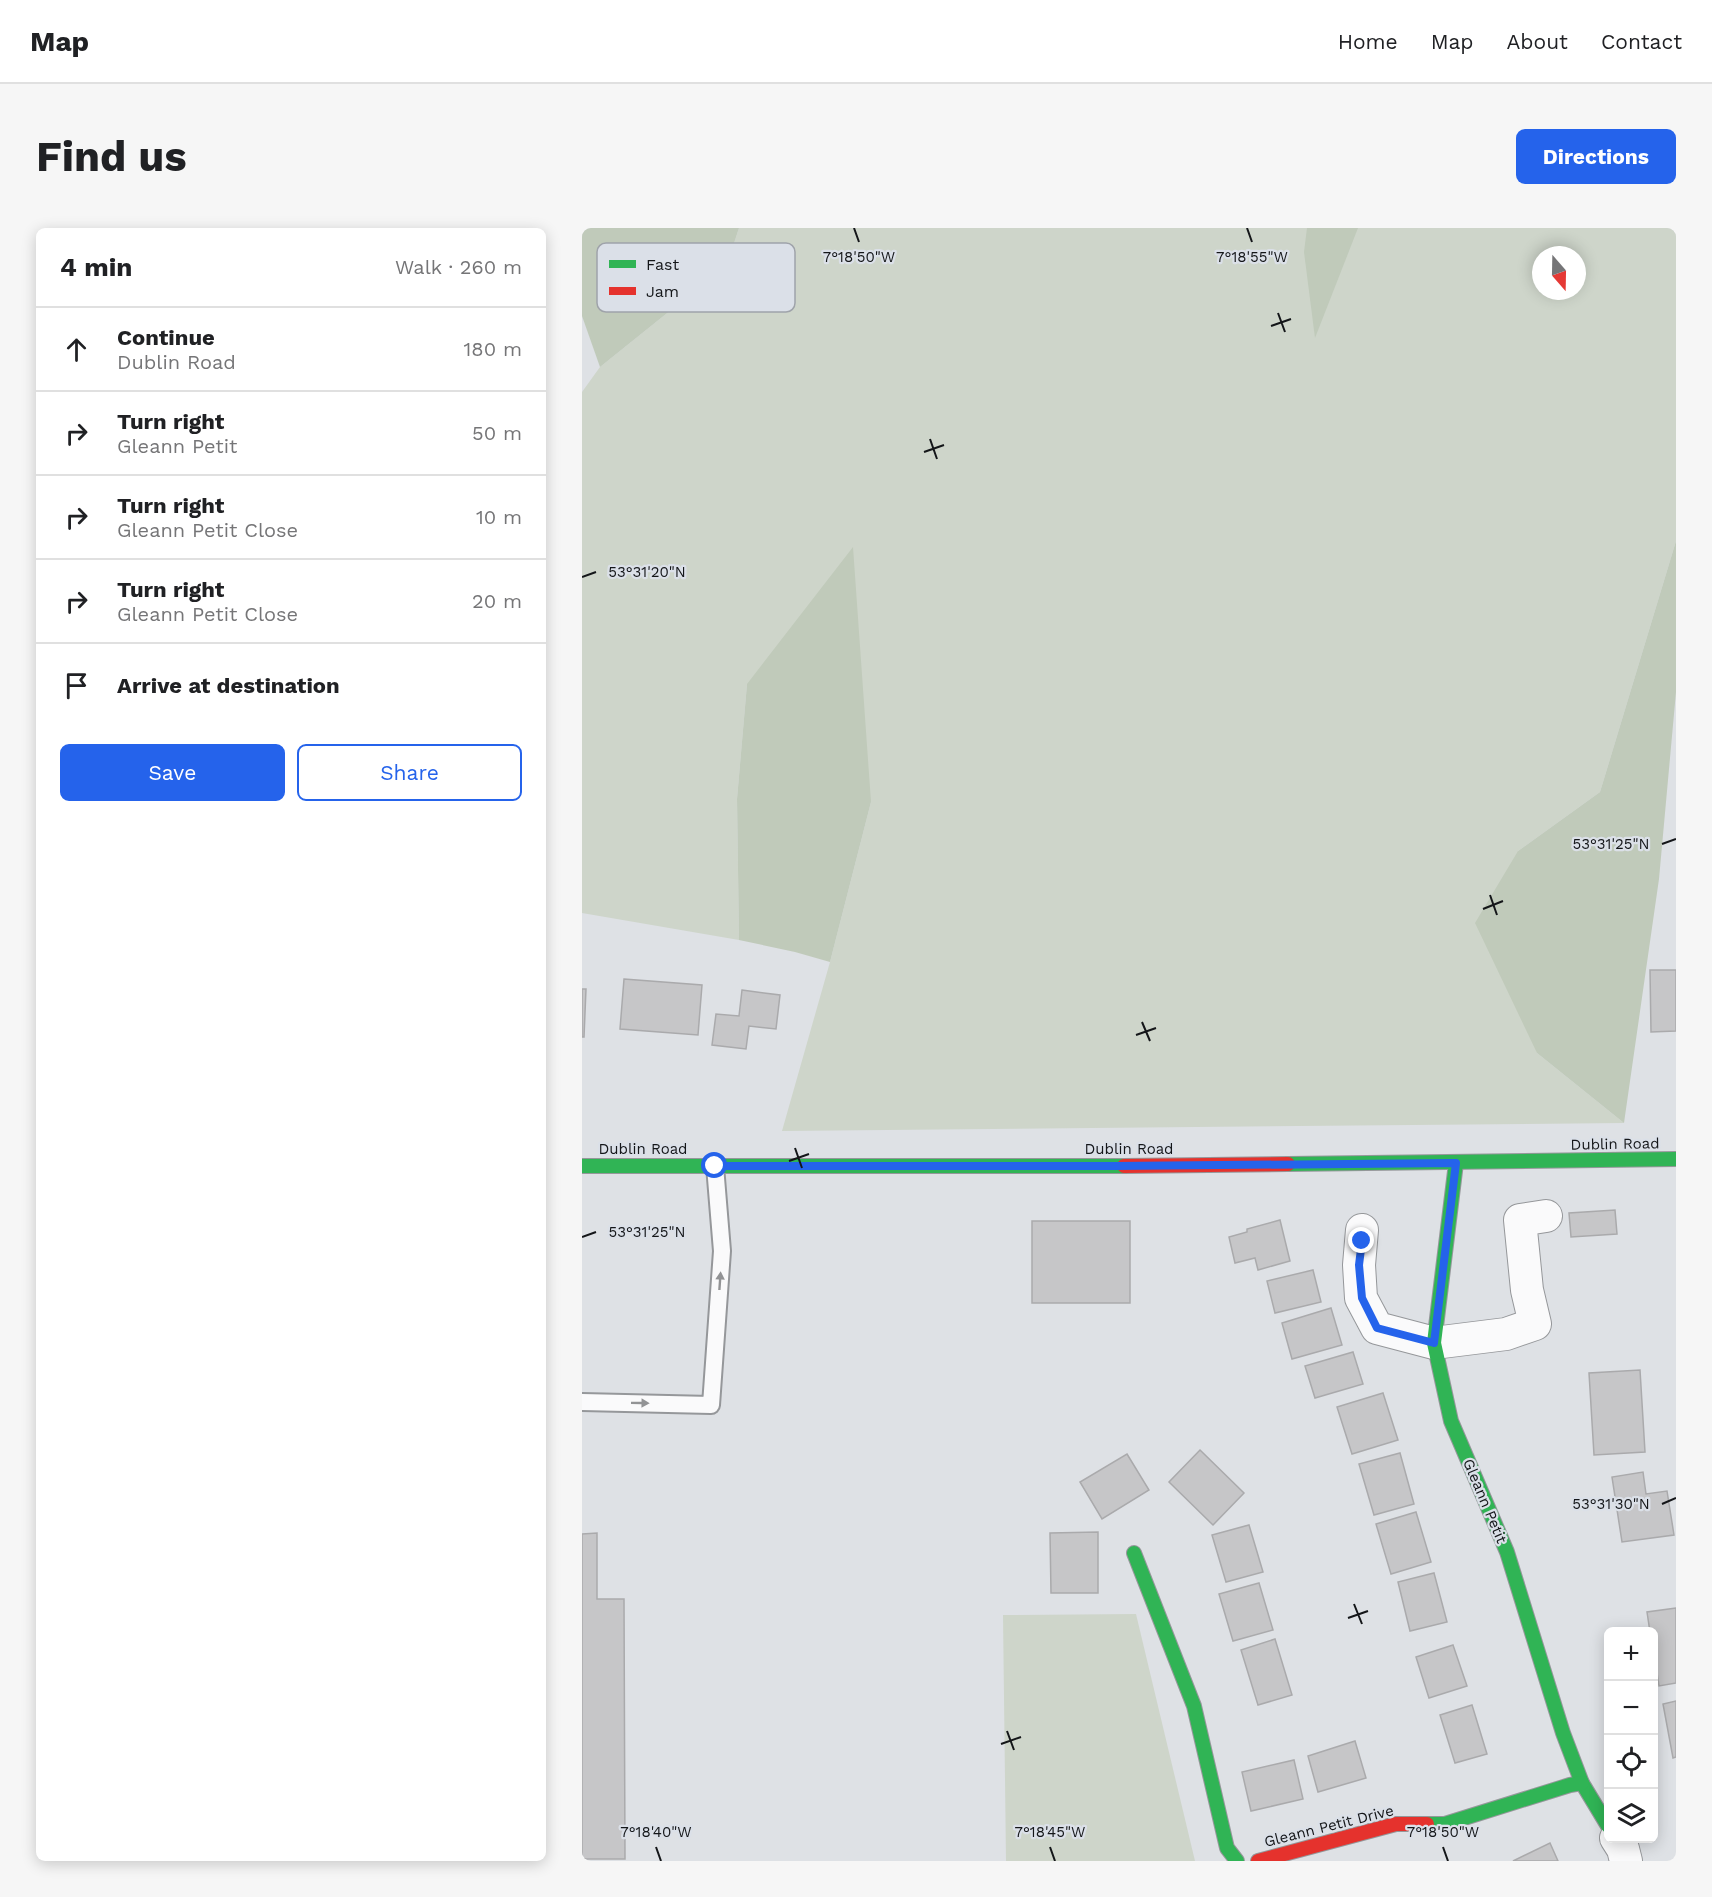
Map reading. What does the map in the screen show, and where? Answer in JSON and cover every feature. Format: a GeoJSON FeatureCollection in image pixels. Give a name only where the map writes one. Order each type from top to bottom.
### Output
{"type":"FeatureCollection","features":[{"type":"Feature","properties":{"kind":"street","name":"Dublin Road"},"geometry":{"type":"LineString","coordinates":[[582,1166],[1126,1166],[1676,1160]]}},
{"type":"Feature","properties":{"kind":"street","name":"Gleann Petit"},"geometry":{"type":"LineString","coordinates":[[1456,1163],[1434,1343],[1451,1421],[1507,1552],[1563,1733],[1582,1784],[1604,1820]]}},
{"type":"Feature","properties":{"kind":"street"},"geometry":{"type":"LineString","coordinates":[[1362,1230],[1359,1265],[1362,1298],[1377,1328],[1434,1343],[1506,1334],[1535,1323],[1527,1290],[1520,1220],[1546,1216]]}},
{"type":"Feature","properties":{"kind":"street"},"geometry":{"type":"LineString","coordinates":[[1134,1553],[1194,1706],[1227,1848],[1237,1861]]}},
{"type":"Feature","properties":{"kind":"street","name":"Gleann Petit Drive"},"geometry":{"type":"LineString","coordinates":[[1258,1861],[1396,1824],[1445,1824],[1570,1785],[1582,1784]]}},
{"type":"Feature","properties":{"kind":"street"},"geometry":{"type":"LineString","coordinates":[[1619,1843],[1623,1848],[1626,1861]]}},
{"type":"Feature","properties":{"kind":"lane"},"geometry":{"type":"LineString","coordinates":[[582,1402],[711,1405],[722,1251],[715,1166]]}},
{"type":"Feature","properties":{"kind":"shaded area"},"geometry":{"type":"Polygon","coordinates":[[[739,228],[1676,228],[1676,541],[1600,792],[1518,851],[1537,1053],[1624,1123],[782,1131],[830,962],[871,802],[747,684],[737,799],[739,940],[582,913],[582,392],[600,367],[668,312],[795,312],[795,243],[734,243],[739,228]]]}},
{"type":"Feature","properties":{"kind":"shaded area"},"geometry":{"type":"Polygon","coordinates":[[[1136,1614],[1195,1861],[1006,1861],[1003,1615],[1136,1614]]]}},
{"type":"Feature","properties":{"kind":"green space"},"geometry":{"type":"Polygon","coordinates":[[[582,228],[739,228],[734,243],[597,243],[597,312],[668,312],[600,367],[582,316],[582,228]]]}},
{"type":"Feature","properties":{"kind":"green space"},"geometry":{"type":"Polygon","coordinates":[[[1307,228],[1358,228],[1315,338],[1304,252],[1307,228]]]}},
{"type":"Feature","properties":{"kind":"green space"},"geometry":{"type":"Polygon","coordinates":[[[1676,541],[1676,692],[1659,879],[1624,1123],[1537,1053],[1475,923],[1518,851],[1600,792],[1676,541]]]}},
{"type":"Feature","properties":{"kind":"green space"},"geometry":{"type":"Polygon","coordinates":[[[853,547],[871,802],[830,962],[739,940],[737,799],[747,684],[853,547]]]}},
{"type":"Feature","properties":{"kind":"building"},"geometry":{"type":"Polygon","coordinates":[[[1650,970],[1676,970],[1676,1031],[1651,1032],[1650,970]]]}},
{"type":"Feature","properties":{"kind":"building"},"geometry":{"type":"Polygon","coordinates":[[[624,979],[702,985],[698,1035],[620,1029],[624,979]]]}},
{"type":"Feature","properties":{"kind":"building"},"geometry":{"type":"Polygon","coordinates":[[[582,989],[586,989],[584,1037],[582,1037],[582,989]]]}},
{"type":"Feature","properties":{"kind":"building"},"geometry":{"type":"Polygon","coordinates":[[[742,990],[780,995],[776,1029],[749,1026],[746,1049],[712,1045],[716,1014],[739,1016],[742,990]]]}},
{"type":"Feature","properties":{"kind":"building"},"geometry":{"type":"Polygon","coordinates":[[[1615,1210],[1617,1234],[1571,1237],[1569,1213],[1615,1210]]]}},
{"type":"Feature","properties":{"kind":"building"},"geometry":{"type":"Polygon","coordinates":[[[1280,1220],[1290,1261],[1258,1270],[1255,1258],[1235,1263],[1229,1237],[1247,1232],[1247,1229],[1280,1220]]]}},
{"type":"Feature","properties":{"kind":"building"},"geometry":{"type":"Polygon","coordinates":[[[1032,1221],[1130,1221],[1130,1303],[1032,1303],[1032,1221]]]}},
{"type":"Feature","properties":{"kind":"building"},"geometry":{"type":"Polygon","coordinates":[[[1313,1270],[1321,1302],[1275,1313],[1267,1281],[1313,1270]]]}},
{"type":"Feature","properties":{"kind":"building"},"geometry":{"type":"Polygon","coordinates":[[[1331,1308],[1342,1345],[1292,1359],[1282,1323],[1331,1308]]]}},
{"type":"Feature","properties":{"kind":"building"},"geometry":{"type":"Polygon","coordinates":[[[1353,1352],[1363,1384],[1315,1398],[1305,1366],[1353,1352]]]}},
{"type":"Feature","properties":{"kind":"building"},"geometry":{"type":"Polygon","coordinates":[[[1640,1370],[1645,1452],[1594,1455],[1589,1373],[1640,1370]]]}},
{"type":"Feature","properties":{"kind":"building"},"geometry":{"type":"Polygon","coordinates":[[[1383,1393],[1398,1440],[1352,1454],[1337,1407],[1383,1393]]]}},
{"type":"Feature","properties":{"kind":"building"},"geometry":{"type":"Polygon","coordinates":[[[1200,1450],[1244,1493],[1213,1525],[1169,1482],[1200,1450]]]}},
{"type":"Feature","properties":{"kind":"building"},"geometry":{"type":"Polygon","coordinates":[[[1400,1453],[1414,1504],[1374,1515],[1359,1464],[1400,1453]]]}},
{"type":"Feature","properties":{"kind":"building"},"geometry":{"type":"Polygon","coordinates":[[[1127,1454],[1149,1490],[1102,1519],[1080,1482],[1127,1454]]]}},
{"type":"Feature","properties":{"kind":"building"},"geometry":{"type":"Polygon","coordinates":[[[1643,1472],[1646,1494],[1667,1491],[1674,1535],[1622,1542],[1612,1477],[1643,1472]]]}},
{"type":"Feature","properties":{"kind":"building"},"geometry":{"type":"Polygon","coordinates":[[[1416,1512],[1431,1562],[1391,1574],[1376,1524],[1416,1512]]]}},
{"type":"Feature","properties":{"kind":"building"},"geometry":{"type":"Polygon","coordinates":[[[1249,1525],[1263,1572],[1226,1582],[1212,1535],[1249,1525]]]}},
{"type":"Feature","properties":{"kind":"building"},"geometry":{"type":"Polygon","coordinates":[[[1098,1532],[1098,1593],[1051,1593],[1050,1533],[1098,1532]]]}},
{"type":"Feature","properties":{"kind":"building"},"geometry":{"type":"Polygon","coordinates":[[[597,1533],[597,1599],[624,1599],[625,1859],[582,1859],[582,1534],[597,1533]]]}},
{"type":"Feature","properties":{"kind":"building"},"geometry":{"type":"Polygon","coordinates":[[[1434,1573],[1447,1622],[1410,1631],[1398,1582],[1434,1573]]]}},
{"type":"Feature","properties":{"kind":"building"},"geometry":{"type":"Polygon","coordinates":[[[1259,1583],[1273,1630],[1233,1641],[1219,1594],[1259,1583]]]}},
{"type":"Feature","properties":{"kind":"building"},"geometry":{"type":"Polygon","coordinates":[[[1676,1608],[1676,1683],[1659,1686],[1658,1627],[1649,1627],[1647,1612],[1676,1608]]]}},
{"type":"Feature","properties":{"kind":"building"},"geometry":{"type":"Polygon","coordinates":[[[1275,1639],[1292,1695],[1258,1705],[1241,1650],[1275,1639]]]}},
{"type":"Feature","properties":{"kind":"building"},"geometry":{"type":"Polygon","coordinates":[[[1453,1645],[1467,1686],[1429,1698],[1416,1657],[1453,1645]]]}},
{"type":"Feature","properties":{"kind":"building"},"geometry":{"type":"Polygon","coordinates":[[[1676,1701],[1676,1757],[1673,1758],[1663,1704],[1676,1701]]]}},
{"type":"Feature","properties":{"kind":"building"},"geometry":{"type":"Polygon","coordinates":[[[1472,1705],[1487,1754],[1455,1763],[1440,1715],[1472,1705]]]}},
{"type":"Feature","properties":{"kind":"building"},"geometry":{"type":"Polygon","coordinates":[[[1355,1741],[1366,1778],[1318,1792],[1308,1756],[1355,1741]]]}},
{"type":"Feature","properties":{"kind":"building"},"geometry":{"type":"Polygon","coordinates":[[[1294,1760],[1303,1799],[1251,1811],[1242,1772],[1294,1760]]]}},
{"type":"Feature","properties":{"kind":"building"},"geometry":{"type":"Polygon","coordinates":[[[1550,1843],[1558,1861],[1513,1861],[1550,1843]]]}},
{"type":"Feature","properties":{"kind":"traffic: fast"},"geometry":{"type":"LineString","coordinates":[[1288,1164],[1676,1159]]}},
{"type":"Feature","properties":{"kind":"traffic: fast"},"geometry":{"type":"LineString","coordinates":[[1456,1163],[1434,1343],[1451,1421],[1507,1552],[1563,1733],[1582,1783],[1604,1819]]}},
{"type":"Feature","properties":{"kind":"traffic: fast"},"geometry":{"type":"LineString","coordinates":[[582,1166],[1124,1166]]}},
{"type":"Feature","properties":{"kind":"traffic: fast"},"geometry":{"type":"LineString","coordinates":[[1134,1553],[1194,1706],[1227,1848],[1237,1861]]}},
{"type":"Feature","properties":{"kind":"traffic: fast"},"geometry":{"type":"LineString","coordinates":[[1427,1824],[1445,1824],[1582,1783]]}},
{"type":"Feature","properties":{"kind":"traffic: jam"},"geometry":{"type":"LineString","coordinates":[[1124,1166],[1288,1164]]}},
{"type":"Feature","properties":{"kind":"traffic: jam"},"geometry":{"type":"LineString","coordinates":[[1258,1861],[1396,1824],[1427,1824]]}},
{"type":"Feature","properties":{"kind":"route"},"geometry":{"type":"LineString","coordinates":[[715,1166],[1456,1163],[1434,1343],[1377,1328],[1362,1298],[1359,1265],[1362,1241]]}}]}
